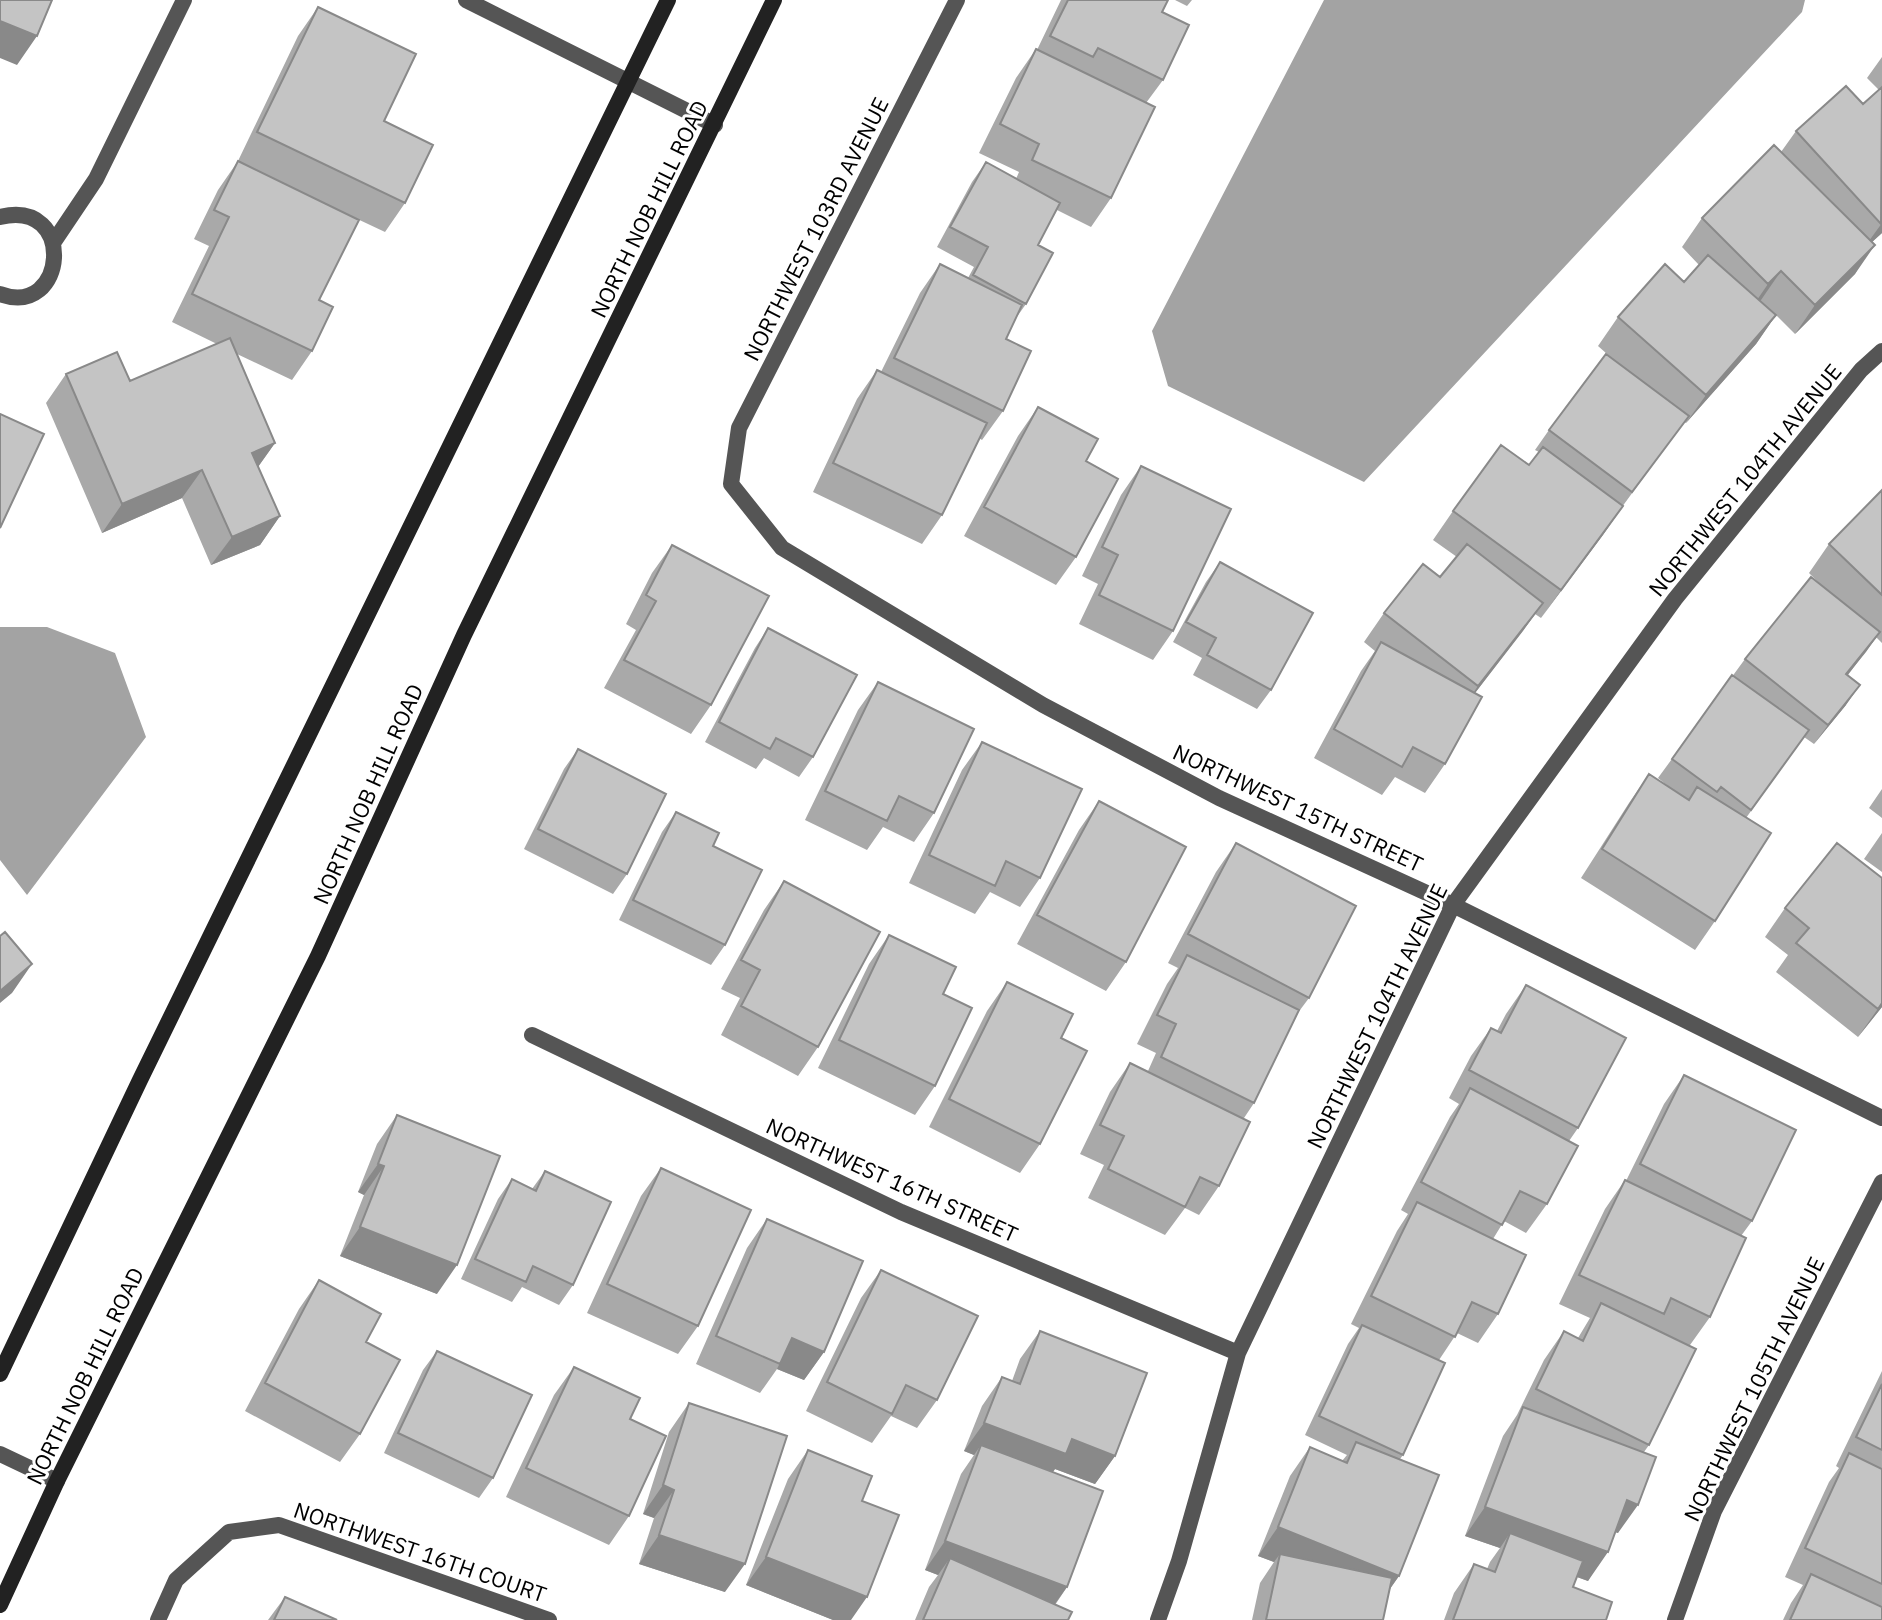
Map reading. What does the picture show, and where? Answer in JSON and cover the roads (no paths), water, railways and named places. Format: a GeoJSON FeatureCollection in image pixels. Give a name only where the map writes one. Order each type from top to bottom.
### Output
{"type":"FeatureCollection","features":[{"type":"Feature","properties":{"kind":"main road"},"geometry":{"type":"LineString","coordinates":[[0,1374],[140,1080],[668,0]]}},
{"type":"Feature","properties":{"kind":"main road","name":"NORTH NOB HILL ROAD"},"geometry":{"type":"LineString","coordinates":[[0,1605],[57,1481],[318,956],[464,635],[774,0]]}},
{"type":"Feature","properties":{"kind":"street"},"geometry":{"type":"LineString","coordinates":[[53,243],[96,179],[184,0]]}},
{"type":"Feature","properties":{"kind":"street"},"geometry":{"type":"LineString","coordinates":[[466,0],[715,125]]}},
{"type":"Feature","properties":{"kind":"street","name":"NORTHWEST 103RD AVENUE"},"geometry":{"type":"LineString","coordinates":[[731,484],[739,428],[957,0]]}},
{"type":"Feature","properties":{"kind":"street"},"geometry":{"type":"LineString","coordinates":[[0,217],[14,214],[27,217],[47,231],[56,257],[46,284],[34,292],[21,297],[0,294]]}},
{"type":"Feature","properties":{"kind":"street","name":"NORTHWEST 104TH AVENUE"},"geometry":{"type":"LineString","coordinates":[[1158,1620],[1179,1561],[1238,1353],[1453,905],[1675,599],[1861,370],[1882,351]]}},
{"type":"Feature","properties":{"kind":"street","name":"NORTHWEST 15TH STREET"},"geometry":{"type":"LineString","coordinates":[[731,484],[782,548],[1043,705],[1219,798],[1453,905],[1882,1118]]}},
{"type":"Feature","properties":{"kind":"street","name":"NORTHWEST 16TH STREET"},"geometry":{"type":"LineString","coordinates":[[532,1035],[901,1212],[1238,1353]]}},
{"type":"Feature","properties":{"kind":"street","name":"NORTHWEST 105TH AVENUE"},"geometry":{"type":"LineString","coordinates":[[1675,1620],[1714,1511],[1882,1182]]}},
{"type":"Feature","properties":{"kind":"street"},"geometry":{"type":"LineString","coordinates":[[0,1454],[57,1481]]}},
{"type":"Feature","properties":{"kind":"street","name":"NORTHWEST 16TH COURT"},"geometry":{"type":"LineString","coordinates":[[158,1620],[176,1580],[229,1532],[279,1525],[549,1620]]}}]}
